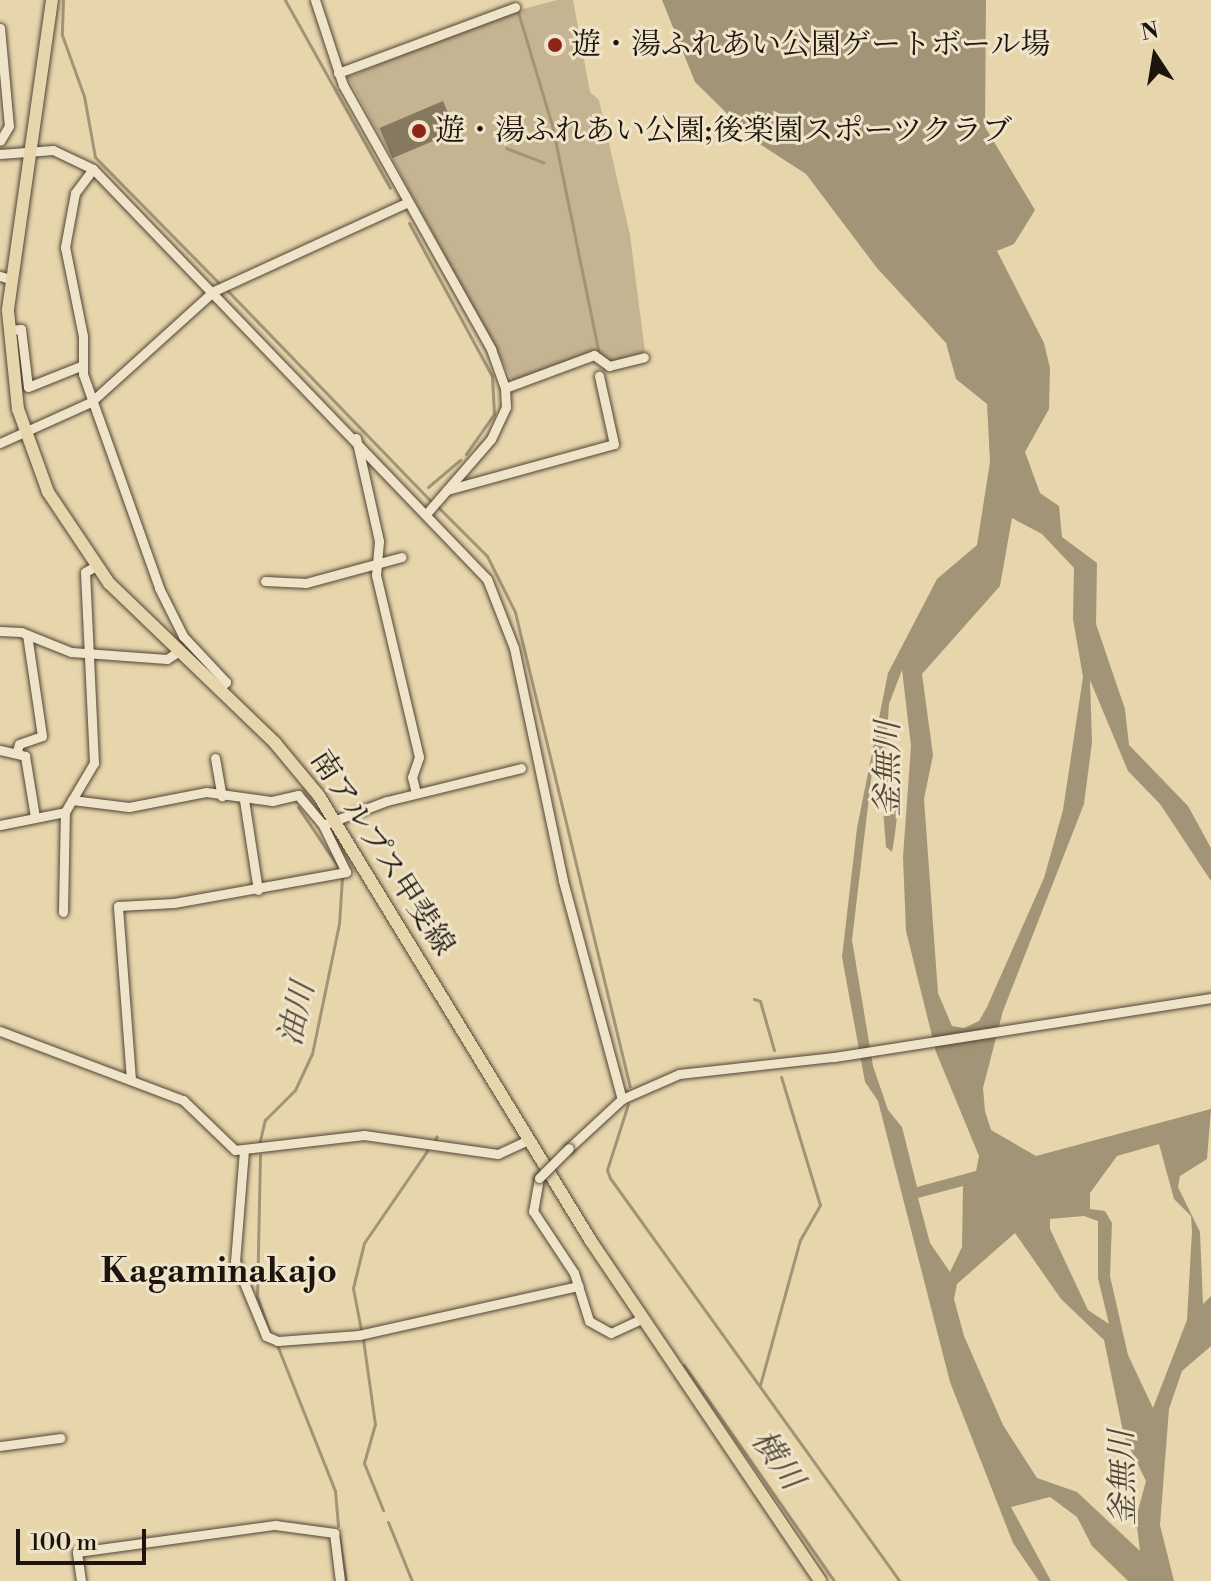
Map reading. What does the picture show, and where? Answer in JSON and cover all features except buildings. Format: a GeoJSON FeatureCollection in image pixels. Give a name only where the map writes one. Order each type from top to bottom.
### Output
{"type":"FeatureCollection","features":[{"type":"Feature","properties":{"kind":"main road","name":"南アルプス甲斐線"},"geometry":{"type":"LineString","coordinates":[[52,0],[5,277],[9,330],[25,435],[48,492],[96,566],[275,743],[336,819],[641,1319],[820,1581]]}},
{"type":"Feature","properties":{"kind":"street"},"geometry":{"type":"LineString","coordinates":[[315,0],[338,73],[491,349],[505,388],[502,422],[427,513]]}},
{"type":"Feature","properties":{"kind":"street"},"geometry":{"type":"LineString","coordinates":[[338,73],[515,7]]}},
{"type":"Feature","properties":{"kind":"street"},"geometry":{"type":"LineString","coordinates":[[0,28],[9,126],[0,141]]}},
{"type":"Feature","properties":{"kind":"street"},"geometry":{"type":"LineString","coordinates":[[0,154],[29,149],[53,150],[93,169],[355,437],[487,579],[514,648],[563,881],[622,1099]]}},
{"type":"Feature","properties":{"kind":"street"},"geometry":{"type":"LineString","coordinates":[[93,169],[75,193],[65,247],[91,402],[159,588],[183,636],[226,682],[218,689]]}},
{"type":"Feature","properties":{"kind":"street"},"geometry":{"type":"LineString","coordinates":[[0,443],[25,435],[91,402],[214,291],[408,202]]}},
{"type":"Feature","properties":{"kind":"street"},"geometry":{"type":"LineString","coordinates":[[9,330],[21,329],[28,387],[83,365]]}},
{"type":"Feature","properties":{"kind":"street"},"geometry":{"type":"LineString","coordinates":[[505,388],[594,355],[609,366],[644,357]]}},
{"type":"Feature","properties":{"kind":"street"},"geometry":{"type":"LineString","coordinates":[[447,490],[614,444],[599,376]]}},
{"type":"Feature","properties":{"kind":"street"},"geometry":{"type":"LineString","coordinates":[[355,437],[379,541],[376,567],[419,757],[412,777],[416,793]]}},
{"type":"Feature","properties":{"kind":"street"},"geometry":{"type":"LineString","coordinates":[[265,581],[306,583],[376,567],[402,557]]}},
{"type":"Feature","properties":{"kind":"street"},"geometry":{"type":"LineString","coordinates":[[63,912],[65,812],[94,763],[85,572],[96,566]]}},
{"type":"Feature","properties":{"kind":"street"},"geometry":{"type":"LineString","coordinates":[[0,631],[27,635],[53,648],[88,654],[167,659],[179,651]]}},
{"type":"Feature","properties":{"kind":"street"},"geometry":{"type":"LineString","coordinates":[[17,751],[19,744],[42,736],[27,635]]}},
{"type":"Feature","properties":{"kind":"street"},"geometry":{"type":"LineString","coordinates":[[0,750],[17,751],[27,763],[35,817]]}},
{"type":"Feature","properties":{"kind":"street"},"geometry":{"type":"LineString","coordinates":[[215,758],[222,796]]}},
{"type":"Feature","properties":{"kind":"street"},"geometry":{"type":"LineString","coordinates":[[323,825],[416,793],[521,768]]}},
{"type":"Feature","properties":{"kind":"street"},"geometry":{"type":"LineString","coordinates":[[72,800],[129,807],[206,792],[244,800],[298,795],[323,825],[346,872],[258,890],[118,906],[131,1080]]}},
{"type":"Feature","properties":{"kind":"street"},"geometry":{"type":"LineString","coordinates":[[244,800],[258,890]]}},
{"type":"Feature","properties":{"kind":"street"},"geometry":{"type":"LineString","coordinates":[[0,825],[65,812]]}},
{"type":"Feature","properties":{"kind":"street"},"geometry":{"type":"LineString","coordinates":[[641,1319],[618,1332],[599,1330],[586,1315],[579,1286],[533,1211],[539,1178],[622,1099],[695,1070],[810,1058],[1211,998]]}},
{"type":"Feature","properties":{"kind":"street"},"geometry":{"type":"LineString","coordinates":[[0,1031],[183,1100],[235,1150],[364,1135],[498,1154],[530,1139]]}},
{"type":"Feature","properties":{"kind":"street"},"geometry":{"type":"LineString","coordinates":[[244,1150],[235,1261],[266,1336],[278,1341],[359,1335],[579,1286]]}},
{"type":"Feature","properties":{"kind":"street"},"geometry":{"type":"LineString","coordinates":[[0,1446],[60,1438]]}},
{"type":"Feature","properties":{"kind":"street"},"geometry":{"type":"LineString","coordinates":[[81,1581],[77,1552],[275,1525],[334,1533],[340,1581]]}},
{"type":"Feature","properties":{"kind":"shaded area"},"geometry":{"type":"Polygon","coordinates":[[[557,0],[573,0],[590,92],[599,100],[630,235],[645,352],[607,363],[601,355],[513,381],[348,77],[497,16],[557,0]]]}},
{"type":"Feature","properties":{"kind":"water","name":"釜無川"},"geometry":{"type":"Polygon","coordinates":[[[662,0],[986,0],[985,127],[1035,210],[1014,244],[997,251],[1044,343],[1050,368],[1049,409],[1025,452],[1040,493],[1059,506],[1062,537],[1097,563],[1096,624],[1125,709],[1129,745],[1188,806],[1211,848],[1211,881],[1160,804],[1128,771],[1090,680],[1092,742],[1084,804],[1003,1011],[983,1088],[985,1111],[991,1130],[1036,1156],[1211,1109],[1207,1159],[1180,1176],[1178,1187],[1200,1232],[1203,1304],[1211,1296],[1211,1346],[1182,1371],[1169,1409],[1160,1525],[1174,1581],[1128,1581],[1092,1546],[1077,1517],[1050,1497],[1011,1507],[1051,1581],[1039,1581],[1013,1543],[950,1382],[878,1101],[865,1082],[842,957],[857,828],[888,673],[937,579],[977,545],[990,462],[987,404],[956,379],[946,343],[877,268],[806,174],[755,141],[695,82],[662,0]],[[1012,518],[1000,586],[922,674],[933,755],[924,799],[938,993],[952,1026],[964,1028],[979,1021],[987,1007],[1044,878],[1063,810],[1083,677],[1073,619],[1074,568],[1042,534],[1012,518]],[[902,670],[889,704],[886,748],[898,808],[892,852],[886,847],[880,771],[872,772],[852,940],[873,1066],[888,1110],[902,1127],[917,1187],[976,1171],[979,1156],[936,1052],[906,931],[903,857],[911,746],[902,670]],[[1159,1144],[1117,1156],[1090,1193],[1090,1209],[1105,1211],[1112,1223],[1110,1276],[1128,1355],[1153,1408],[1187,1320],[1191,1216],[1174,1199],[1159,1144]],[[963,1186],[918,1198],[930,1243],[950,1272],[962,1247],[963,1186]],[[1084,1216],[1050,1219],[1050,1229],[1088,1310],[1109,1324],[1098,1278],[1098,1221],[1084,1216]],[[1015,1233],[957,1284],[954,1299],[964,1336],[1003,1425],[1037,1478],[1077,1492],[1140,1551],[1136,1518],[1146,1481],[1124,1436],[1104,1340],[1061,1299],[1015,1233]]]}},
{"type":"Feature","properties":{"kind":"waterway"},"geometry":{"type":"LineString","coordinates":[[63,0],[62,35],[84,96],[95,157],[220,284]]}},
{"type":"Feature","properties":{"kind":"waterway"},"geometry":{"type":"LineString","coordinates":[[285,0],[390,188]]}},
{"type":"Feature","properties":{"kind":"waterway"},"geometry":{"type":"LineString","coordinates":[[518,12],[552,125],[599,353]]}},
{"type":"Feature","properties":{"kind":"waterway"},"geometry":{"type":"LineString","coordinates":[[506,148],[543,162]]}},
{"type":"Feature","properties":{"kind":"waterway"},"geometry":{"type":"LineString","coordinates":[[409,223],[492,376],[494,414],[466,454]]}},
{"type":"Feature","properties":{"kind":"waterway"},"geometry":{"type":"LineString","coordinates":[[226,289],[432,502]]}},
{"type":"Feature","properties":{"kind":"waterway"},"geometry":{"type":"LineString","coordinates":[[428,487],[460,460]]}},
{"type":"Feature","properties":{"kind":"waterway"},"geometry":{"type":"LineString","coordinates":[[438,507],[487,556],[515,612],[630,1086]]}},
{"type":"Feature","properties":{"kind":"waterway","name":"油川"},"geometry":{"type":"LineString","coordinates":[[298,807],[338,866]]}},
{"type":"Feature","properties":{"kind":"waterway","name":"油川"},"geometry":{"type":"LineString","coordinates":[[259,1145],[265,1120],[295,1090],[312,1054],[339,924],[342,878]]}},
{"type":"Feature","properties":{"kind":"waterway"},"geometry":{"type":"LineString","coordinates":[[754,999],[760,1001],[774,1050]]}},
{"type":"Feature","properties":{"kind":"waterway"},"geometry":{"type":"LineString","coordinates":[[760,1385],[800,1240],[820,1205],[781,1077]]}},
{"type":"Feature","properties":{"kind":"waterway"},"geometry":{"type":"LineString","coordinates":[[628,1104],[607,1170],[610,1178],[900,1581]]}},
{"type":"Feature","properties":{"kind":"waterway"},"geometry":{"type":"LineString","coordinates":[[435,1140],[437,1136]]}},
{"type":"Feature","properties":{"kind":"waterway"},"geometry":{"type":"LineString","coordinates":[[361,1330],[353,1288],[364,1243],[427,1151]]}},
{"type":"Feature","properties":{"kind":"waterway","name":"油川"},"geometry":{"type":"LineString","coordinates":[[260,1155],[257,1296],[270,1334]]}},
{"type":"Feature","properties":{"kind":"waterway"},"geometry":{"type":"LineString","coordinates":[[363,1339],[375,1424],[364,1463],[383,1510]]}},
{"type":"Feature","properties":{"kind":"waterway","name":"油川"},"geometry":{"type":"LineString","coordinates":[[277,1345],[335,1491],[338,1526]]}},
{"type":"Feature","properties":{"kind":"waterway","name":"横川"},"geometry":{"type":"LineString","coordinates":[[684,1365],[834,1581]]}},
{"type":"Feature","properties":{"kind":"waterway"},"geometry":{"type":"LineString","coordinates":[[388,1522],[412,1581]]}},
{"type":"Feature","properties":{"kind":"waterway","name":"油川"},"geometry":{"type":"LineString","coordinates":[[339,1537],[346,1581]]}},
{"type":"Feature","properties":{"kind":"place","name":"遊・湯ふれあい公園ゲートボール場"},"geometry":{"type":"Point","coordinates":[555,45]}},
{"type":"Feature","properties":{"kind":"place","name":"遊・湯ふれあい公園;後楽園スポーツクラブ"},"geometry":{"type":"Point","coordinates":[419,131]}},
{"type":"Feature","properties":{"kind":"district","name":"Kagaminakajo"},"geometry":{"type":"Point","coordinates":[219,1273]}}]}
